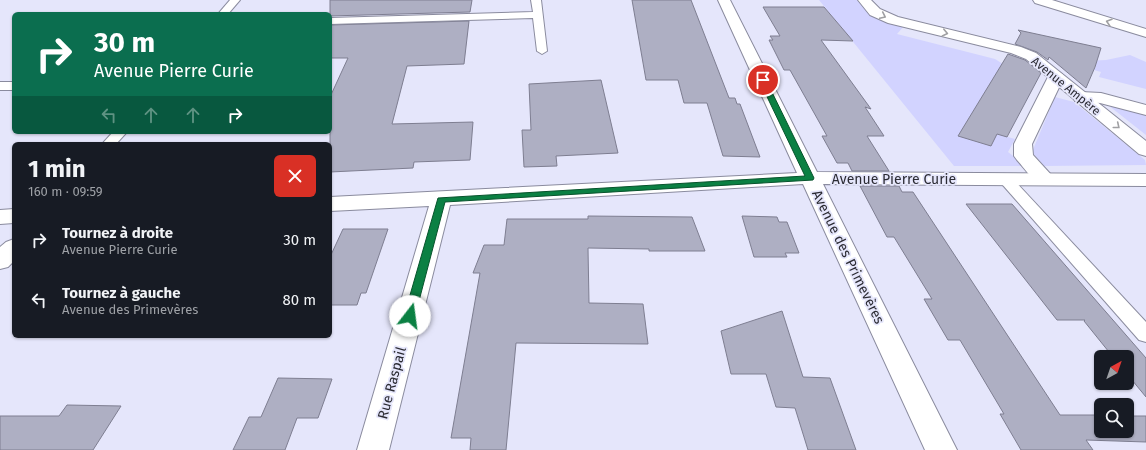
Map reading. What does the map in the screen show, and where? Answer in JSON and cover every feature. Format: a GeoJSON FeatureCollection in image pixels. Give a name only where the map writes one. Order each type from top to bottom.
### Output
{"type":"FeatureCollection","features":[{"type":"Feature","properties":{"kind":"street","name":"Avenue des Primevères"},"geometry":{"type":"LineString","coordinates":[[724,0],[941,450]]}},
{"type":"Feature","properties":{"kind":"street","name":"Avenue Ampère"},"geometry":{"type":"LineString","coordinates":[[864,0],[875,12],[893,20],[1016,50],[1031,56],[1146,150]]}},
{"type":"Feature","properties":{"kind":"street"},"geometry":{"type":"LineString","coordinates":[[1039,0],[1146,33]]}},
{"type":"Feature","properties":{"kind":"street"},"geometry":{"type":"LineString","coordinates":[[1045,179],[1024,156],[1022,151],[1023,144],[1056,76]]}},
{"type":"Feature","properties":{"kind":"street"},"geometry":{"type":"LineString","coordinates":[[1081,97],[1101,98],[1146,110]]}},
{"type":"Feature","properties":{"kind":"street","name":"Avenue Pierre Curie"},"geometry":{"type":"LineString","coordinates":[[332,204],[442,200],[810,178],[1146,180]]}},
{"type":"Feature","properties":{"kind":"street","name":"Rue Raspail"},"geometry":{"type":"LineString","coordinates":[[373,450],[442,200]]}},
{"type":"Feature","properties":{"kind":"street"},"geometry":{"type":"LineString","coordinates":[[0,217],[12,216]]}},
{"type":"Feature","properties":{"kind":"street"},"geometry":{"type":"LineString","coordinates":[[0,261],[12,249]]}},
{"type":"Feature","properties":{"kind":"lane"},"geometry":{"type":"LineString","coordinates":[[225,12],[235,0]]}},
{"type":"Feature","properties":{"kind":"lane"},"geometry":{"type":"LineString","coordinates":[[536,0],[542,51]]}},
{"type":"Feature","properties":{"kind":"lane"},"geometry":{"type":"LineString","coordinates":[[332,21],[538,15]]}},
{"type":"Feature","properties":{"kind":"lane"},"geometry":{"type":"LineString","coordinates":[[0,86],[12,86]]}},
{"type":"Feature","properties":{"kind":"lane"},"geometry":{"type":"LineString","coordinates":[[111,142],[118,134]]}},
{"type":"Feature","properties":{"kind":"lane"},"geometry":{"type":"LineString","coordinates":[[1006,180],[1146,335]]}},
{"type":"Feature","properties":{"kind":"shaded area"},"geometry":{"type":"Polygon","coordinates":[[[819,0],[857,0],[867,10],[904,26],[897,34],[995,59],[1003,64],[997,134],[1015,139],[1008,152],[1026,166],[954,166],[819,0]]]}},
{"type":"Feature","properties":{"kind":"shaded area"},"geometry":{"type":"Polygon","coordinates":[[[1130,55],[1146,62],[1146,89],[1099,77],[1101,72],[1094,70],[1096,66],[1085,61],[1106,60],[1130,55]]]}},
{"type":"Feature","properties":{"kind":"shaded area"},"geometry":{"type":"Polygon","coordinates":[[[1055,97],[1074,102],[1145,160],[1146,165],[1044,166],[1032,152],[1055,97]]]}},
{"type":"Feature","properties":{"kind":"shaded area"},"geometry":{"type":"Polygon","coordinates":[[[1108,105],[1146,113],[1146,135],[1108,105]]]}},
{"type":"Feature","properties":{"kind":"building"},"geometry":{"type":"Polygon","coordinates":[[[330,0],[472,0],[470,12],[332,16],[332,12],[330,12],[330,0]]]}},
{"type":"Feature","properties":{"kind":"building"},"geometry":{"type":"Polygon","coordinates":[[[632,0],[691,0],[729,98],[735,98],[737,104],[740,104],[760,157],[723,156],[707,103],[684,103],[678,80],[646,80],[632,0]]]}},
{"type":"Feature","properties":{"kind":"building"},"geometry":{"type":"Polygon","coordinates":[[[763,7],[824,7],[853,41],[821,40],[871,109],[865,107],[884,136],[867,136],[889,171],[852,171],[848,163],[837,163],[822,136],[827,136],[790,70],[784,70],[769,40],[773,40],[770,36],[780,36],[763,7]]]}},
{"type":"Feature","properties":{"kind":"building"},"geometry":{"type":"Polygon","coordinates":[[[469,21],[464,64],[407,66],[392,124],[473,122],[470,160],[414,162],[413,168],[332,172],[332,142],[330,142],[330,134],[332,134],[332,93],[348,58],[332,58],[332,25],[469,21]]]}},
{"type":"Feature","properties":{"kind":"building"},"geometry":{"type":"Polygon","coordinates":[[[1018,30],[1101,48],[1086,88],[1049,57],[1048,60],[1037,52],[1015,44],[1021,33],[1018,30]]]}},
{"type":"Feature","properties":{"kind":"building"},"geometry":{"type":"Polygon","coordinates":[[[1008,54],[1025,60],[1041,73],[1007,137],[997,134],[991,146],[958,136],[1008,54]]]}},
{"type":"Feature","properties":{"kind":"building"},"geometry":{"type":"Polygon","coordinates":[[[601,80],[618,153],[556,156],[557,166],[524,167],[522,130],[531,130],[529,84],[601,80]]]}},
{"type":"Feature","properties":{"kind":"building"},"geometry":{"type":"Polygon","coordinates":[[[860,186],[899,186],[902,192],[913,192],[1060,415],[1094,415],[1094,438],[1134,438],[1134,416],[1146,416],[1146,442],[1086,440],[1093,450],[1021,450],[1000,414],[1004,414],[960,340],[948,340],[924,299],[932,299],[894,237],[887,237],[860,186]]]}},
{"type":"Feature","properties":{"kind":"building"},"geometry":{"type":"Polygon","coordinates":[[[966,204],[1012,204],[1146,358],[1146,397],[1134,382],[1134,350],[1107,350],[1084,321],[1085,320],[1057,320],[966,204]]]}},
{"type":"Feature","properties":{"kind":"building"},"geometry":{"type":"Polygon","coordinates":[[[588,216],[692,217],[705,251],[649,251],[649,249],[588,248],[589,303],[643,304],[648,344],[516,343],[506,450],[470,450],[471,438],[451,438],[480,273],[473,273],[484,245],[504,245],[507,219],[588,219],[588,216]]]}},
{"type":"Feature","properties":{"kind":"building"},"geometry":{"type":"Polygon","coordinates":[[[742,216],[777,217],[779,222],[787,222],[799,253],[785,253],[787,257],[754,257],[742,216]]]}},
{"type":"Feature","properties":{"kind":"building"},"geometry":{"type":"Polygon","coordinates":[[[343,229],[388,229],[366,293],[361,293],[357,305],[332,305],[332,253],[343,229]]]}},
{"type":"Feature","properties":{"kind":"building"},"geometry":{"type":"Polygon","coordinates":[[[782,311],[803,377],[830,378],[856,450],[808,450],[795,408],[776,407],[766,374],[731,374],[721,331],[782,311]]]}},
{"type":"Feature","properties":{"kind":"building"},"geometry":{"type":"Polygon","coordinates":[[[278,378],[332,379],[318,418],[297,418],[285,450],[233,450],[249,417],[261,417],[278,378]]]}},
{"type":"Feature","properties":{"kind":"building"},"geometry":{"type":"Polygon","coordinates":[[[67,405],[121,406],[93,450],[0,450],[0,416],[59,416],[67,405]]]}},
{"type":"Feature","properties":{"kind":"route"},"geometry":{"type":"LineString","coordinates":[[410,316],[442,200],[810,178],[763,80]]}}]}
